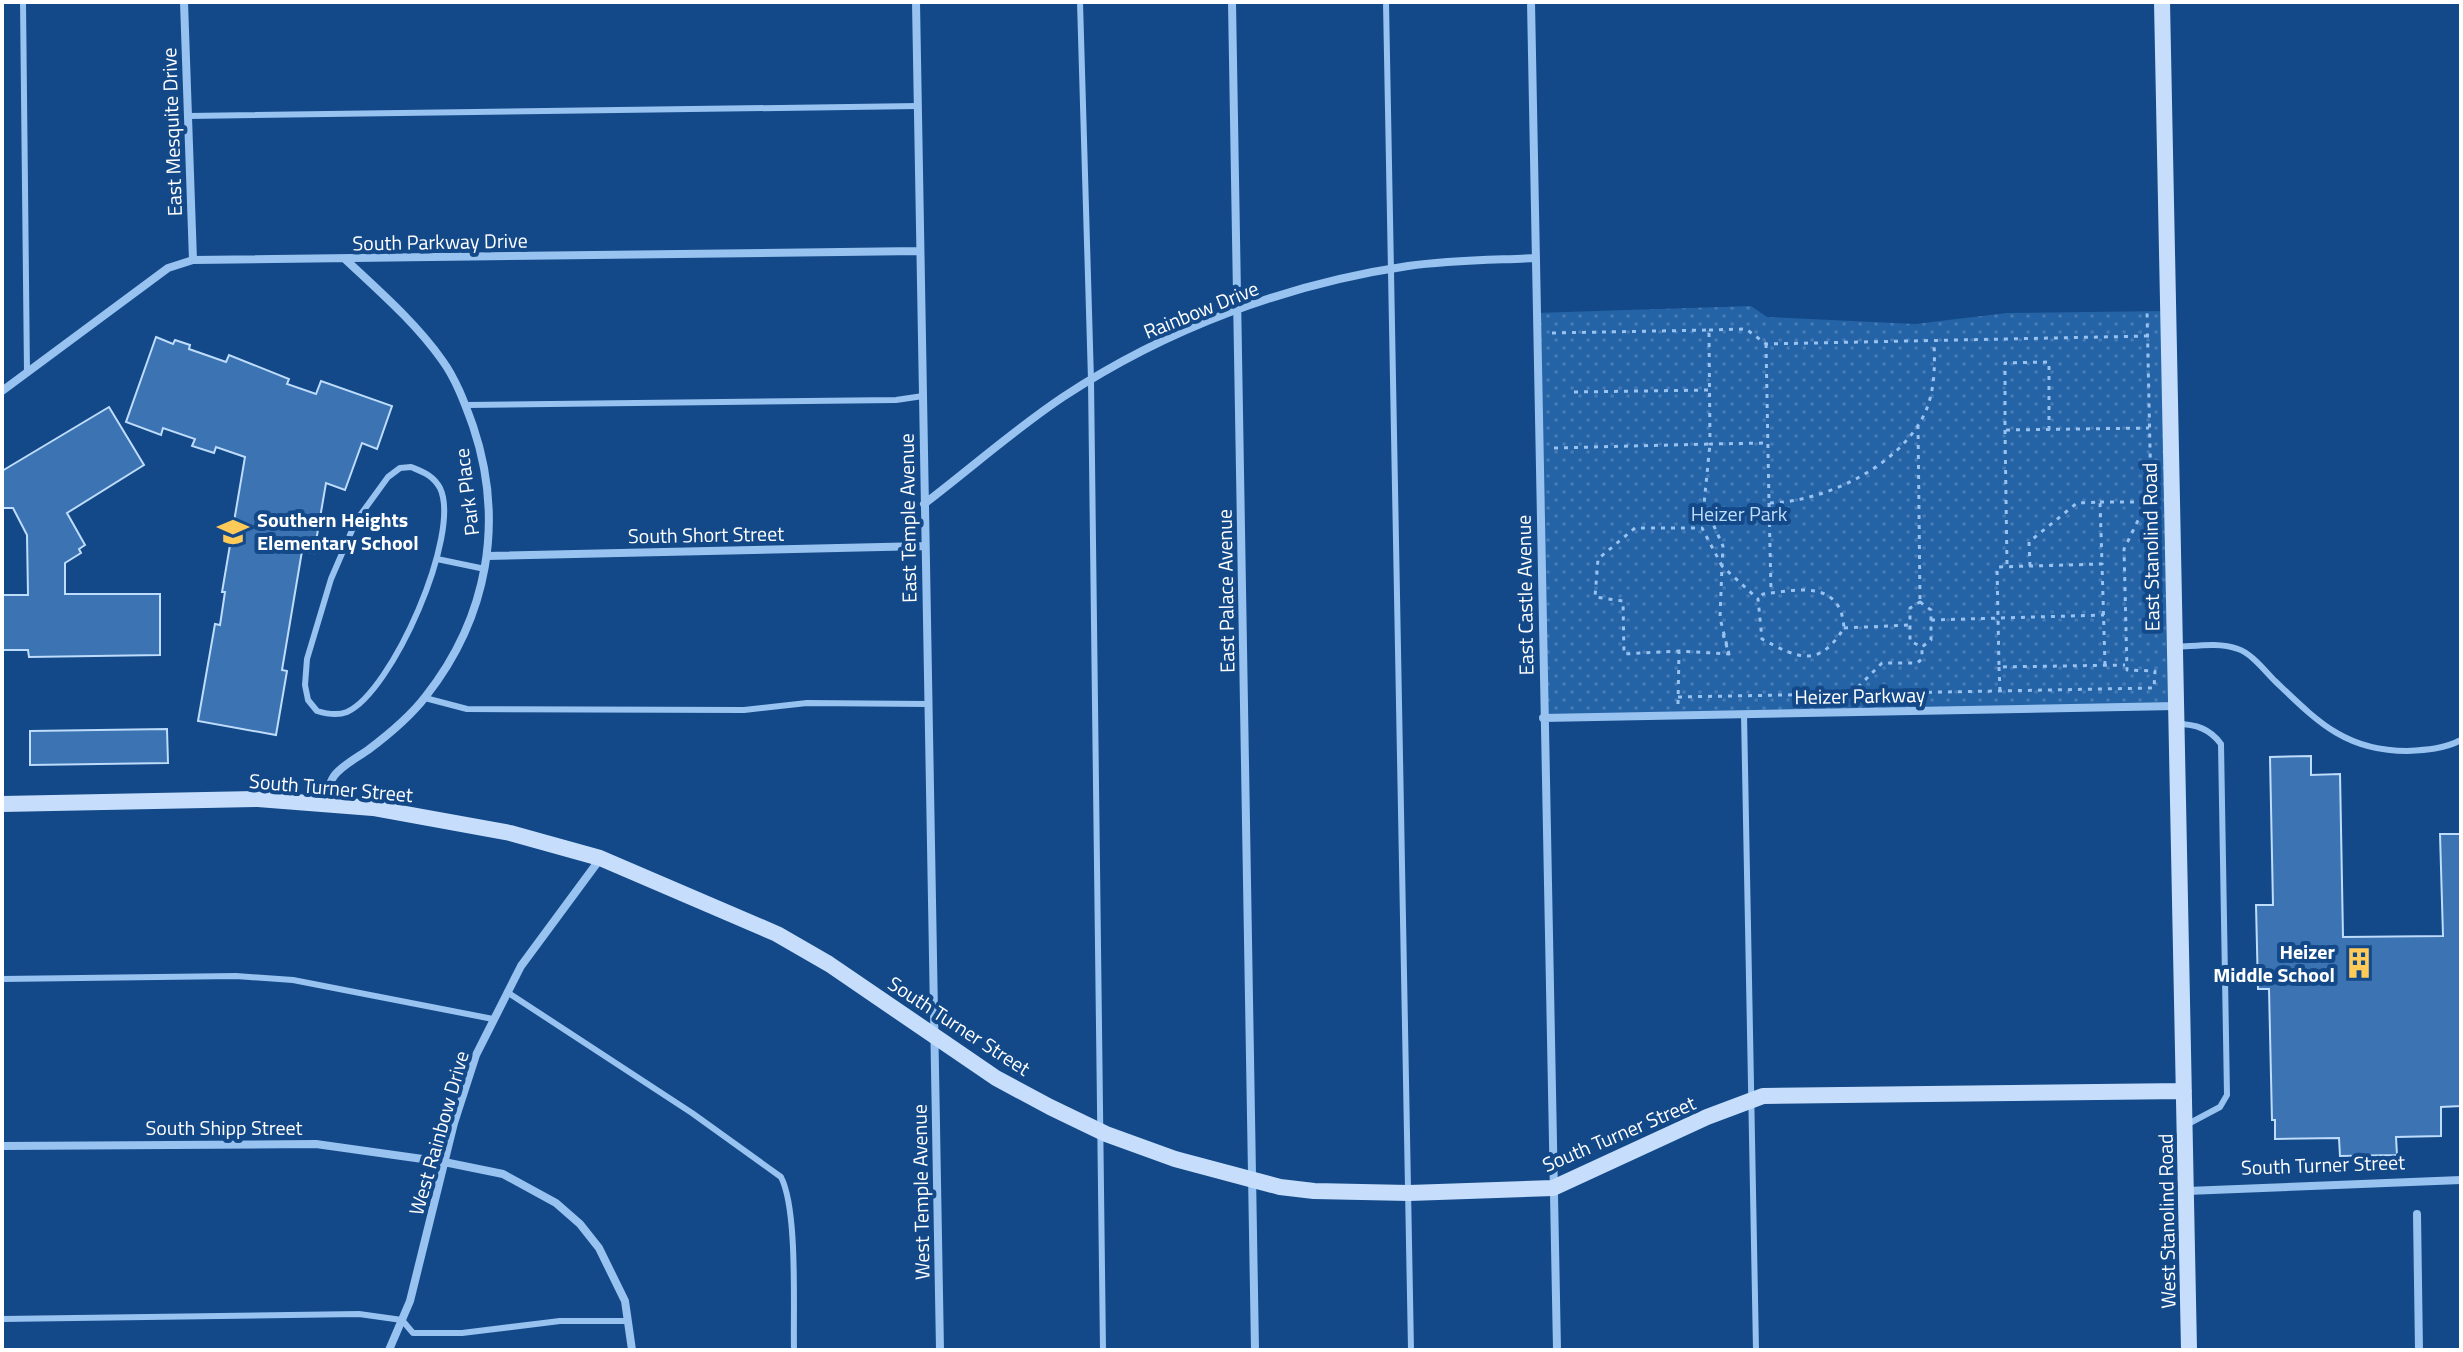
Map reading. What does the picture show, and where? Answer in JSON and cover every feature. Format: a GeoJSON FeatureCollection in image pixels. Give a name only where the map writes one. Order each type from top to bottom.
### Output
{"type":"FeatureCollection","features":[{"type":"Feature","properties":{"kind":"main road","name":"East Stanolind Road"},"geometry":{"type":"LineString","coordinates":[[2162,2],[2184,1091]]}},
{"type":"Feature","properties":{"kind":"main road","name":"South Turner Street"},"geometry":{"type":"LineString","coordinates":[[2,804],[258,799],[373,808],[510,833],[600,858],[777,934],[829,964],[996,1078],[1100,1131],[1175,1159],[1280,1187],[1314,1191],[1409,1193],[1553,1188],[1763,1096],[2184,1091]]}},
{"type":"Feature","properties":{"kind":"main road","name":"West Stanolind Road"},"geometry":{"type":"LineString","coordinates":[[2184,1091],[2189,1350]]}},
{"type":"Feature","properties":{"kind":"street","name":"East Mesquite Drive"},"geometry":{"type":"LineString","coordinates":[[184,2],[193,260]]}},
{"type":"Feature","properties":{"kind":"street","name":"East Temple Avenue"},"geometry":{"type":"LineString","coordinates":[[916,2],[934,1034]]}},
{"type":"Feature","properties":{"kind":"street","name":"East Palace Avenue"},"geometry":{"type":"LineString","coordinates":[[1232,2],[1255,1350]]}},
{"type":"Feature","properties":{"kind":"street","name":"East Castle Avenue"},"geometry":{"type":"LineString","coordinates":[[1531,2],[1557,1350]]}},
{"type":"Feature","properties":{"kind":"street","name":"South Parkway Drive"},"geometry":{"type":"LineString","coordinates":[[2,391],[168,268],[193,260],[919,251]]}},
{"type":"Feature","properties":{"kind":"street","name":"Rainbow Drive"},"geometry":{"type":"LineString","coordinates":[[924,504],[1063,397],[1164,340],[1237,310],[1331,281],[1392,269],[1448,262],[1535,258]]}},
{"type":"Feature","properties":{"kind":"street","name":"Park Place"},"geometry":{"type":"LineString","coordinates":[[323,805],[334,775],[378,742],[425,698],[445,669],[476,603],[488,556],[489,514],[484,471],[466,405],[443,361],[397,308],[345,259]]}},
{"type":"Feature","properties":{"kind":"street","name":"South Short Street"},"geometry":{"type":"LineString","coordinates":[[488,556],[925,546]]}},
{"type":"Feature","properties":{"kind":"street","name":"Heizer Parkway"},"geometry":{"type":"LineString","coordinates":[[1543,718],[2176,706]]}},
{"type":"Feature","properties":{"kind":"street","name":"West Rainbow Drive"},"geometry":{"type":"LineString","coordinates":[[389,1350],[410,1301],[454,1123],[476,1055],[521,966],[600,858]]}},
{"type":"Feature","properties":{"kind":"street","name":"West Temple Avenue"},"geometry":{"type":"LineString","coordinates":[[934,1034],[940,1350]]}},
{"type":"Feature","properties":{"kind":"street","name":"South Shipp Street"},"geometry":{"type":"LineString","coordinates":[[2,1146],[316,1144],[444,1162],[503,1174],[556,1203],[580,1224],[599,1248],[625,1301],[632,1350]]}},
{"type":"Feature","properties":{"kind":"street","name":"South Turner Street"},"geometry":{"type":"LineString","coordinates":[[2187,1191],[2461,1180]]}},
{"type":"Feature","properties":{"kind":"street"},"geometry":{"type":"LineString","coordinates":[[2417,1214],[2419,1350]]}},
{"type":"Feature","properties":{"kind":"lane"},"geometry":{"type":"LineString","coordinates":[[23,2],[27,373]]}},
{"type":"Feature","properties":{"kind":"lane"},"geometry":{"type":"LineString","coordinates":[[1080,2],[1091,380],[1103,1350]]}},
{"type":"Feature","properties":{"kind":"lane"},"geometry":{"type":"LineString","coordinates":[[1386,2],[1411,1350]]}},
{"type":"Feature","properties":{"kind":"lane"},"geometry":{"type":"LineString","coordinates":[[188,116],[918,106]]}},
{"type":"Feature","properties":{"kind":"lane"},"geometry":{"type":"LineString","coordinates":[[466,405],[896,400],[923,396]]}},
{"type":"Feature","properties":{"kind":"lane"},"geometry":{"type":"LineString","coordinates":[[411,467],[429,474],[439,486],[444,511],[437,559],[401,645],[369,695],[350,711],[339,714],[317,711],[308,700],[305,685],[307,659],[331,579],[356,521],[388,477],[400,468],[411,467]]}},
{"type":"Feature","properties":{"kind":"lane"},"geometry":{"type":"LineString","coordinates":[[437,559],[485,569]]}},
{"type":"Feature","properties":{"kind":"lane"},"geometry":{"type":"LineString","coordinates":[[2173,647],[2217,645],[2241,649],[2308,712],[2331,730],[2357,744],[2380,751],[2420,751],[2447,747],[2461,740]]}},
{"type":"Feature","properties":{"kind":"lane"},"geometry":{"type":"LineString","coordinates":[[425,698],[467,709],[744,710],[807,703],[928,704]]}},
{"type":"Feature","properties":{"kind":"lane"},"geometry":{"type":"LineString","coordinates":[[1744,714],[1756,1350]]}},
{"type":"Feature","properties":{"kind":"lane"},"geometry":{"type":"LineString","coordinates":[[2177,724],[2189,724],[2214,734],[2221,744],[2227,1095],[2220,1107],[2184,1125]]}},
{"type":"Feature","properties":{"kind":"lane"},"geometry":{"type":"LineString","coordinates":[[2,979],[194,976],[293,980],[493,1019]]}},
{"type":"Feature","properties":{"kind":"lane"},"geometry":{"type":"LineString","coordinates":[[507,992],[704,1121],[781,1177],[787,1189],[790,1225],[794,1350]]}},
{"type":"Feature","properties":{"kind":"lane"},"geometry":{"type":"LineString","coordinates":[[2,1319],[359,1314],[402,1320],[413,1333],[462,1333],[560,1321],[628,1321]]}},
{"type":"Feature","properties":{"kind":"path"},"geometry":{"type":"LineString","coordinates":[[1678,697],[2154,688],[2155,671],[2127,670],[2124,549],[2151,494],[2147,311]]}},
{"type":"Feature","properties":{"kind":"path"},"geometry":{"type":"LineString","coordinates":[[1537,334],[1746,329],[1766,344],[2148,336]]}},
{"type":"Feature","properties":{"kind":"path"},"geometry":{"type":"LineString","coordinates":[[1709,330],[1710,444],[1704,504],[1723,546],[1720,618],[1729,654]]}},
{"type":"Feature","properties":{"kind":"path"},"geometry":{"type":"LineString","coordinates":[[1769,503],[1793,503],[1864,476],[1898,450],[1924,415],[1935,377],[1934,341]]}},
{"type":"Feature","properties":{"kind":"path"},"geometry":{"type":"LineString","coordinates":[[1766,344],[1771,593]]}},
{"type":"Feature","properties":{"kind":"path"},"geometry":{"type":"LineString","coordinates":[[2007,567],[2005,363],[2049,362],[2049,430]]}},
{"type":"Feature","properties":{"kind":"path"},"geometry":{"type":"LineString","coordinates":[[1574,392],[1710,390]]}},
{"type":"Feature","properties":{"kind":"path"},"geometry":{"type":"LineString","coordinates":[[1918,422],[1920,602]]}},
{"type":"Feature","properties":{"kind":"path"},"geometry":{"type":"LineString","coordinates":[[2005,430],[2149,428]]}},
{"type":"Feature","properties":{"kind":"path"},"geometry":{"type":"LineString","coordinates":[[1539,448],[1768,443]]}},
{"type":"Feature","properties":{"kind":"path"},"geometry":{"type":"LineString","coordinates":[[2100,502],[2105,665]]}},
{"type":"Feature","properties":{"kind":"path"},"geometry":{"type":"LineString","coordinates":[[2030,566],[2029,542],[2077,503],[2147,502]]}},
{"type":"Feature","properties":{"kind":"path"},"geometry":{"type":"LineString","coordinates":[[1729,654],[1679,651],[1624,654],[1623,601],[1595,597],[1598,559],[1635,528],[1702,528],[1722,566],[1758,599],[1762,639],[1785,651],[1812,657],[1825,652],[1844,628],[1843,611],[1821,592],[1801,588],[1763,594],[1758,599]]}},
{"type":"Feature","properties":{"kind":"path"},"geometry":{"type":"LineString","coordinates":[[2000,691],[1997,567],[2102,564]]}},
{"type":"Feature","properties":{"kind":"path"},"geometry":{"type":"LineString","coordinates":[[1920,602],[1931,610],[1931,640],[1922,647]]}},
{"type":"Feature","properties":{"kind":"path"},"geometry":{"type":"LineString","coordinates":[[1920,602],[1910,608],[1910,641],[1922,647]]}},
{"type":"Feature","properties":{"kind":"path"},"geometry":{"type":"LineString","coordinates":[[1931,620],[2104,615]]}},
{"type":"Feature","properties":{"kind":"path"},"geometry":{"type":"LineString","coordinates":[[1844,628],[1910,625]]}},
{"type":"Feature","properties":{"kind":"path"},"geometry":{"type":"LineString","coordinates":[[1723,634],[1729,654]]}},
{"type":"Feature","properties":{"kind":"path"},"geometry":{"type":"LineString","coordinates":[[1851,694],[1882,663],[1917,663],[1922,659],[1922,647]]}},
{"type":"Feature","properties":{"kind":"path"},"geometry":{"type":"LineString","coordinates":[[1678,715],[1679,651]]}},
{"type":"Feature","properties":{"kind":"path"},"geometry":{"type":"LineString","coordinates":[[1999,667],[2127,664]]}},
{"type":"Feature","properties":{"kind":"green space","name":"Heizer Park"},"geometry":{"type":"Polygon","coordinates":[[[1751,306],[1767,317],[1915,324],[2007,313],[2167,311],[2176,706],[1543,718],[1536,313],[1751,306]]]}},
{"type":"Feature","properties":{"kind":"building"},"geometry":{"type":"Polygon","coordinates":[[[156,337],[173,344],[175,340],[190,345],[189,349],[226,362],[229,355],[289,379],[287,384],[316,394],[321,381],[392,406],[377,449],[362,443],[345,490],[326,483],[314,553],[302,551],[282,670],[287,671],[276,735],[198,721],[215,624],[220,625],[225,592],[222,592],[245,457],[216,447],[214,453],[192,446],[195,439],[163,428],[161,435],[126,422],[156,337]]]}},
{"type":"Feature","properties":{"kind":"building"},"geometry":{"type":"Polygon","coordinates":[[[109,407],[144,465],[67,513],[85,545],[79,549],[81,553],[65,563],[65,594],[160,594],[160,655],[29,657],[28,650],[2,650],[2,595],[28,595],[27,535],[13,508],[2,508],[2,471],[109,407]]]}},
{"type":"Feature","properties":{"kind":"building"},"geometry":{"type":"Polygon","coordinates":[[[167,729],[168,763],[30,765],[30,731],[167,729]]]}},
{"type":"Feature","properties":{"kind":"building","name":"Heizer Middle School"},"geometry":{"type":"Polygon","coordinates":[[[2311,756],[2311,775],[2340,774],[2343,937],[2443,936],[2440,834],[2461,834],[2461,1106],[2441,1107],[2441,1136],[2396,1137],[2397,1155],[2340,1156],[2339,1138],[2275,1139],[2269,989],[2258,989],[2256,905],[2273,905],[2270,757],[2311,756]]]}},
{"type":"Feature","properties":{"kind":"place","name":"Southern Heights Elementary School"},"geometry":{"type":"Point","coordinates":[233,532]}},
{"type":"Feature","properties":{"kind":"place","name":"Heizer Middle School"},"geometry":{"type":"Point","coordinates":[2359,963]}}]}
